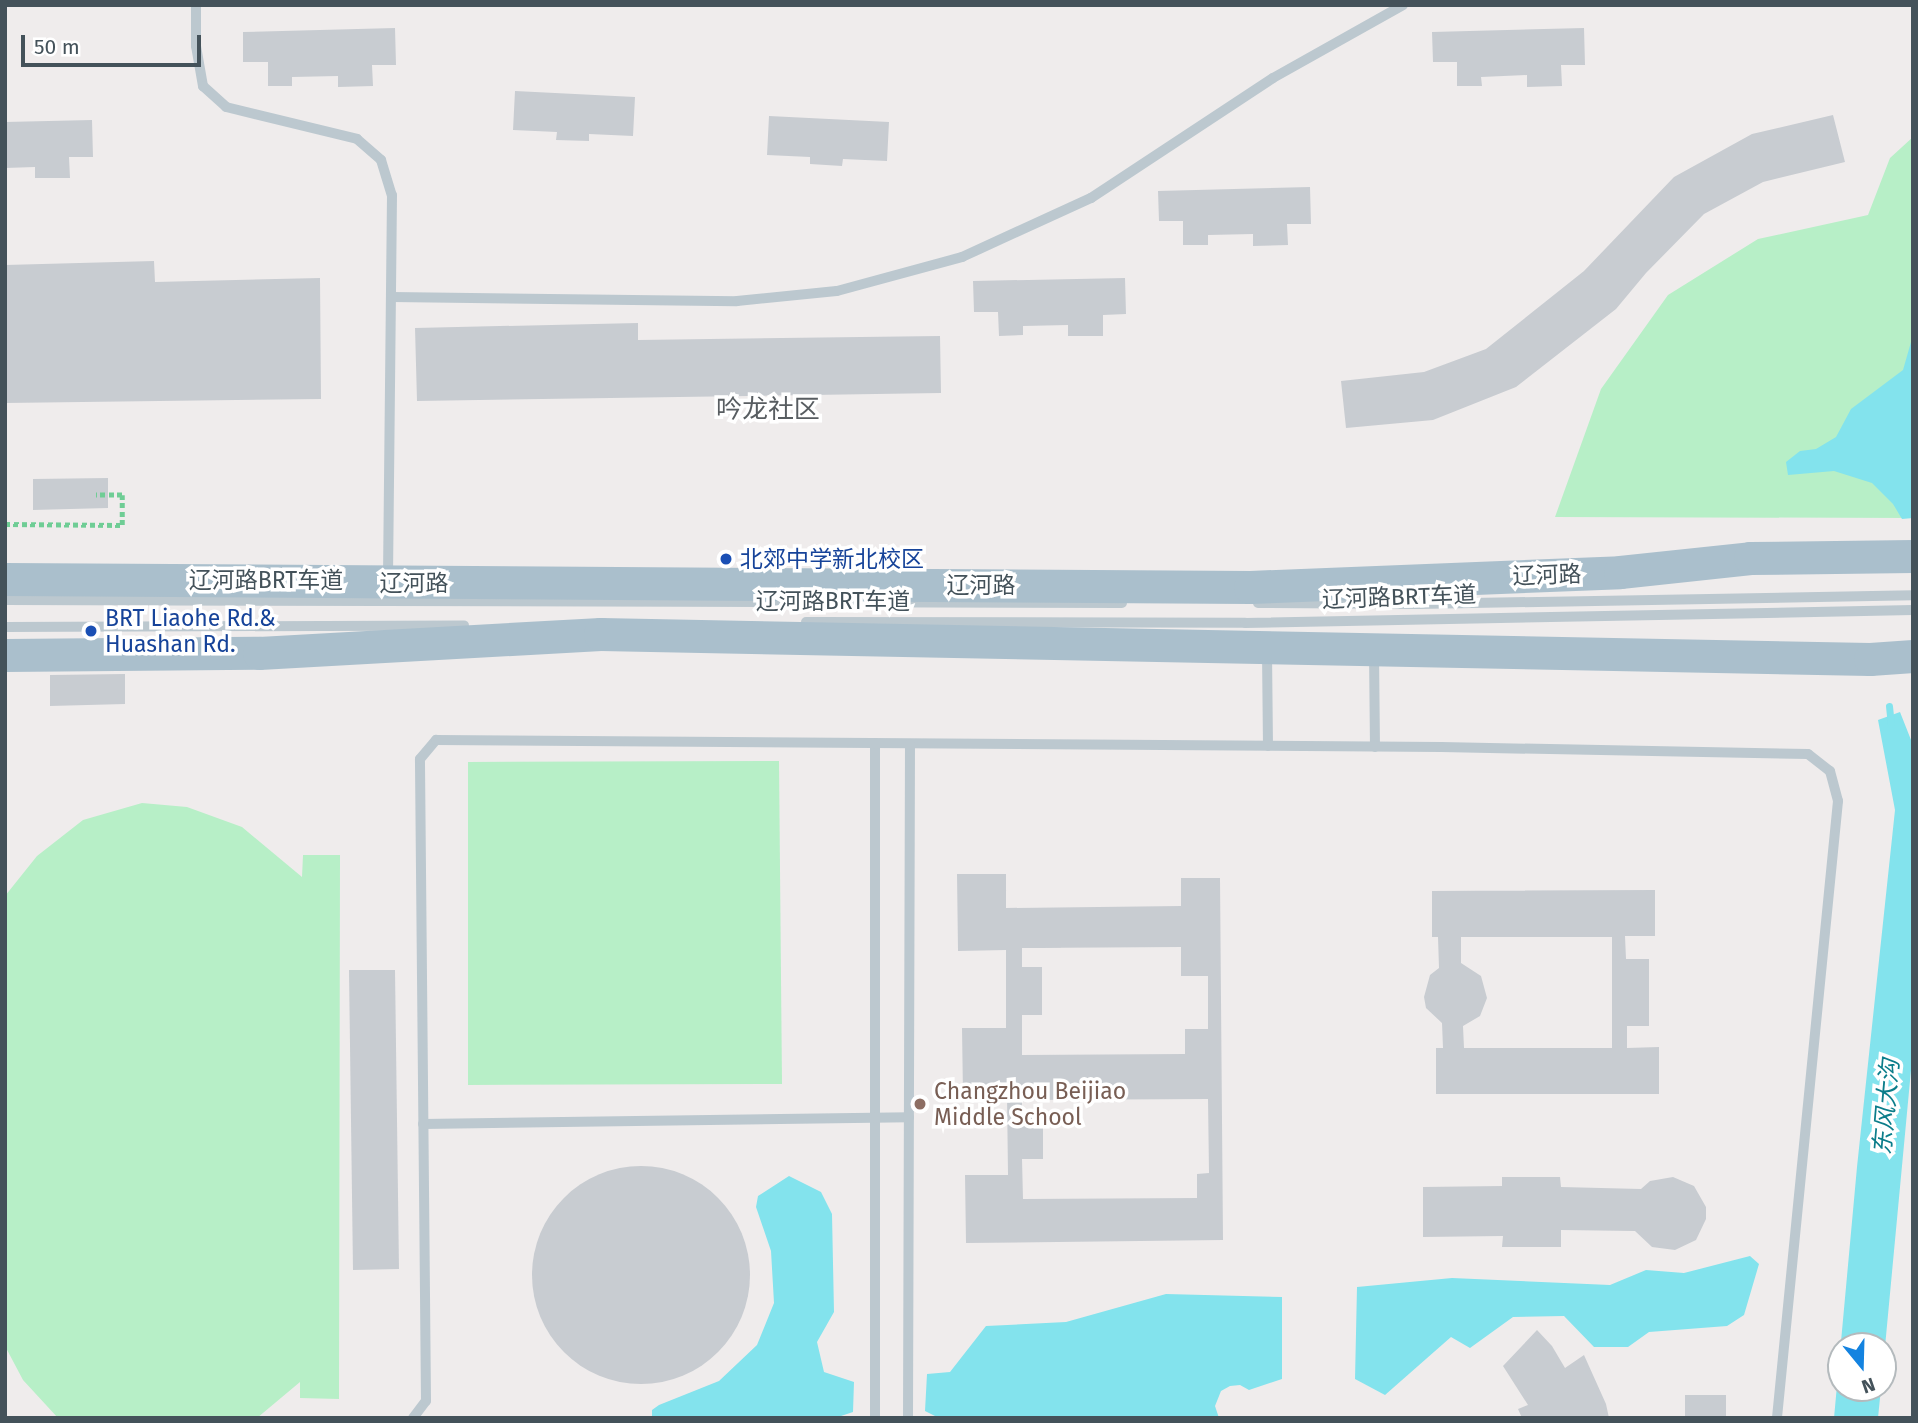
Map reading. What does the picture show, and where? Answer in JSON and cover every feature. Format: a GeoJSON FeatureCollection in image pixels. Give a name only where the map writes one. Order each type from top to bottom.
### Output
{"type":"FeatureCollection","features":[{"type":"Feature","properties":{"kind":"main road","name":"辽河路"},"geometry":{"type":"LineString","coordinates":[[5,579],[1250,587],[1620,572],[1750,558],[1898,556]]}},
{"type":"Feature","properties":{"kind":"main road"},"geometry":{"type":"LineString","coordinates":[[5,655],[259,653],[600,634],[1870,659],[1913,656]]}},
{"type":"Feature","properties":{"kind":"main road"},"geometry":{"type":"LineString","coordinates":[[1870,659],[1913,668]]}},
{"type":"Feature","properties":{"kind":"lane"},"geometry":{"type":"LineString","coordinates":[[196,5],[196,46],[203,86],[226,107],[357,139],[381,160],[392,195],[388,583]]}},
{"type":"Feature","properties":{"kind":"lane"},"geometry":{"type":"LineString","coordinates":[[392,297],[737,302],[837,291],[962,257],[1091,198],[1273,78],[1403,5]]}},
{"type":"Feature","properties":{"kind":"lane","name":"辽河路BRT车道"},"geometry":{"type":"LineString","coordinates":[[1251,603],[1418,604],[1913,595]]}},
{"type":"Feature","properties":{"kind":"lane","name":"辽河路BRT车道"},"geometry":{"type":"LineString","coordinates":[[5,600],[1141,603]]}},
{"type":"Feature","properties":{"kind":"lane","name":"辽河路BRT车道"},"geometry":{"type":"LineString","coordinates":[[791,622],[1244,622],[1913,610]]}},
{"type":"Feature","properties":{"kind":"lane"},"geometry":{"type":"LineString","coordinates":[[541,625],[680,623]]}},
{"type":"Feature","properties":{"kind":"lane","name":"辽河路BRT车道"},"geometry":{"type":"LineString","coordinates":[[5,627],[472,625]]}},
{"type":"Feature","properties":{"kind":"lane"},"geometry":{"type":"LineString","coordinates":[[1267,646],[1268,746]]}},
{"type":"Feature","properties":{"kind":"lane"},"geometry":{"type":"LineString","coordinates":[[1373,648],[1375,747]]}},
{"type":"Feature","properties":{"kind":"lane"},"geometry":{"type":"LineString","coordinates":[[414,1418],[426,1401],[420,759],[436,740],[1375,747],[1808,754],[1830,771],[1838,801],[1777,1418]]}},
{"type":"Feature","properties":{"kind":"lane"},"geometry":{"type":"LineString","coordinates":[[875,743],[876,1418]]}},
{"type":"Feature","properties":{"kind":"lane"},"geometry":{"type":"LineString","coordinates":[[908,1418],[910,744]]}},
{"type":"Feature","properties":{"kind":"lane"},"geometry":{"type":"LineString","coordinates":[[423,1124],[909,1117]]}},
{"type":"Feature","properties":{"kind":"path"},"geometry":{"type":"LineString","coordinates":[[5,524],[122,525],[122,495],[96,495]]}},
{"type":"Feature","properties":{"kind":"green space"},"geometry":{"type":"Polygon","coordinates":[[[1913,137],[1913,518],[1555,517],[1601,389],[1668,295],[1758,239],[1868,215],[1890,158],[1913,137]]]}},
{"type":"Feature","properties":{"kind":"green space"},"geometry":{"type":"Polygon","coordinates":[[[779,761],[782,1084],[468,1085],[468,762],[779,761]]]}},
{"type":"Feature","properties":{"kind":"green space"},"geometry":{"type":"Polygon","coordinates":[[[142,803],[187,807],[242,827],[302,877],[303,855],[340,855],[339,1399],[300,1398],[300,1382],[257,1418],[58,1418],[23,1380],[5,1346],[5,896],[37,856],[83,820],[142,803]]]}},
{"type":"Feature","properties":{"kind":"water"},"geometry":{"type":"Polygon","coordinates":[[[1913,335],[1913,518],[1902,519],[1893,504],[1872,483],[1834,471],[1788,475],[1786,462],[1800,451],[1816,449],[1836,437],[1851,409],[1903,370],[1913,335]]]}},
{"type":"Feature","properties":{"kind":"water"},"geometry":{"type":"Polygon","coordinates":[[[1900,712],[1913,745],[1913,1049],[1886,1332],[1842,1332],[1895,810],[1878,720],[1900,712]]]}},
{"type":"Feature","properties":{"kind":"water"},"geometry":{"type":"Polygon","coordinates":[[[789,1176],[821,1192],[832,1214],[834,1312],[817,1342],[824,1372],[854,1382],[853,1412],[835,1418],[652,1418],[652,1410],[659,1405],[719,1381],[757,1345],[774,1303],[771,1251],[756,1207],[758,1196],[789,1176]]]}},
{"type":"Feature","properties":{"kind":"water"},"geometry":{"type":"Polygon","coordinates":[[[1750,1256],[1759,1264],[1744,1315],[1727,1326],[1649,1332],[1628,1347],[1594,1347],[1564,1316],[1513,1317],[1470,1348],[1451,1337],[1385,1395],[1355,1379],[1357,1287],[1452,1278],[1610,1285],[1646,1270],[1684,1273],[1750,1256]]]}},
{"type":"Feature","properties":{"kind":"water"},"geometry":{"type":"Polygon","coordinates":[[[1166,1294],[1282,1297],[1282,1379],[1249,1390],[1240,1385],[1221,1391],[1215,1406],[1219,1418],[939,1418],[925,1411],[927,1374],[950,1372],[986,1326],[1066,1322],[1166,1294]]]}},
{"type":"Feature","properties":{"kind":"water"},"geometry":{"type":"Polygon","coordinates":[[[1835,1402],[1880,1402],[1878,1418],[1834,1418],[1835,1402]]]}},
{"type":"Feature","properties":{"kind":"building"},"geometry":{"type":"Polygon","coordinates":[[[395,28],[396,65],[372,65],[373,86],[338,87],[338,76],[292,77],[292,86],[268,86],[268,62],[243,62],[243,32],[395,28]]]}},
{"type":"Feature","properties":{"kind":"building"},"geometry":{"type":"Polygon","coordinates":[[[1584,28],[1585,65],[1561,65],[1562,86],[1527,87],[1527,75],[1481,77],[1482,86],[1457,86],[1457,62],[1433,62],[1432,32],[1584,28]]]}},
{"type":"Feature","properties":{"kind":"building"},"geometry":{"type":"Polygon","coordinates":[[[515,91],[635,97],[633,136],[589,134],[589,141],[556,140],[557,132],[513,130],[515,91]]]}},
{"type":"Feature","properties":{"kind":"building"},"geometry":{"type":"Polygon","coordinates":[[[1833,115],[1845,162],[1763,182],[1704,214],[1646,273],[1616,309],[1516,387],[1433,420],[1346,428],[1341,381],[1424,372],[1486,349],[1584,271],[1674,177],[1752,134],[1833,115]]]}},
{"type":"Feature","properties":{"kind":"building"},"geometry":{"type":"Polygon","coordinates":[[[769,116],[889,122],[887,161],[843,159],[842,166],[810,164],[810,157],[767,155],[769,116]]]}},
{"type":"Feature","properties":{"kind":"building"},"geometry":{"type":"Polygon","coordinates":[[[92,120],[93,157],[69,157],[70,178],[35,178],[35,167],[5,168],[5,122],[92,120]]]}},
{"type":"Feature","properties":{"kind":"building"},"geometry":{"type":"Polygon","coordinates":[[[1310,187],[1311,224],[1287,224],[1288,245],[1253,246],[1253,234],[1208,235],[1208,245],[1183,245],[1183,221],[1159,221],[1158,191],[1310,187]]]}},
{"type":"Feature","properties":{"kind":"building"},"geometry":{"type":"Polygon","coordinates":[[[154,261],[155,282],[320,278],[321,399],[5,403],[5,265],[154,261]]]}},
{"type":"Feature","properties":{"kind":"building"},"geometry":{"type":"Polygon","coordinates":[[[1125,278],[1126,314],[1103,315],[1103,336],[1068,336],[1068,325],[1023,326],[1023,335],[999,336],[998,312],[974,312],[973,281],[1125,278]]]}},
{"type":"Feature","properties":{"kind":"building"},"geometry":{"type":"Polygon","coordinates":[[[638,323],[638,340],[940,336],[941,393],[417,401],[415,328],[638,323]]]}},
{"type":"Feature","properties":{"kind":"building"},"geometry":{"type":"Polygon","coordinates":[[[108,478],[108,508],[33,510],[33,479],[108,478]]]}},
{"type":"Feature","properties":{"kind":"building"},"geometry":{"type":"Polygon","coordinates":[[[125,674],[125,704],[50,706],[50,675],[125,674]]]}},
{"type":"Feature","properties":{"kind":"building"},"geometry":{"type":"Polygon","coordinates":[[[957,874],[1006,874],[1006,908],[1181,906],[1181,878],[1220,878],[1223,1240],[966,1243],[965,1175],[1008,1175],[1007,1095],[963,1096],[962,1028],[1006,1028],[1006,950],[958,951],[957,874]],[[1181,947],[1022,948],[1022,967],[1042,967],[1042,1015],[1022,1015],[1022,1055],[1185,1054],[1185,1029],[1208,1029],[1208,976],[1181,976],[1181,947]],[[1208,1099],[1022,1100],[1022,1115],[1043,1115],[1043,1159],[1022,1159],[1023,1199],[1197,1198],[1197,1174],[1209,1173],[1208,1099]]]}},
{"type":"Feature","properties":{"kind":"building"},"geometry":{"type":"Polygon","coordinates":[[[1655,890],[1655,936],[1625,936],[1626,959],[1649,959],[1649,1026],[1627,1026],[1627,1048],[1659,1047],[1659,1094],[1436,1094],[1436,1048],[1443,1048],[1442,1023],[1426,1008],[1424,997],[1430,975],[1439,968],[1438,937],[1432,937],[1432,891],[1655,890]],[[1461,937],[1461,963],[1481,976],[1487,998],[1480,1016],[1463,1026],[1464,1048],[1612,1048],[1612,937],[1461,937]]]}},
{"type":"Feature","properties":{"kind":"building"},"geometry":{"type":"Polygon","coordinates":[[[349,970],[395,970],[399,1269],[353,1270],[349,970]]]}},
{"type":"Feature","properties":{"kind":"building"},"geometry":{"type":"Polygon","coordinates":[[[652,1166],[673,1170],[693,1179],[710,1190],[726,1206],[746,1243],[750,1275],[742,1317],[732,1336],[710,1360],[673,1380],[630,1384],[609,1380],[589,1371],[572,1360],[556,1344],[536,1307],[532,1264],[536,1243],[545,1223],[556,1206],[572,1190],[609,1170],[652,1166]]]}},
{"type":"Feature","properties":{"kind":"building"},"geometry":{"type":"Polygon","coordinates":[[[1502,1177],[1560,1177],[1561,1187],[1641,1189],[1650,1181],[1673,1177],[1694,1186],[1706,1207],[1706,1219],[1696,1240],[1675,1250],[1652,1247],[1635,1231],[1561,1230],[1561,1247],[1502,1247],[1503,1236],[1423,1237],[1423,1187],[1502,1186],[1502,1177]]]}},
{"type":"Feature","properties":{"kind":"building"},"geometry":{"type":"Polygon","coordinates":[[[1537,1330],[1552,1346],[1565,1368],[1584,1355],[1606,1404],[1609,1418],[1522,1418],[1518,1409],[1528,1405],[1503,1366],[1537,1330]]]}},
{"type":"Feature","properties":{"kind":"building"},"geometry":{"type":"Polygon","coordinates":[[[1685,1395],[1726,1395],[1726,1418],[1685,1418],[1685,1395]]]}},
{"type":"Feature","properties":{"kind":"waterway","name":"东风大沟"},"geometry":{"type":"LineString","coordinates":[[1889,706],[1891,724]]}},
{"type":"Feature","properties":{"kind":"place","name":"北郊中学新北校区"},"geometry":{"type":"Point","coordinates":[726,559]}},
{"type":"Feature","properties":{"kind":"place","name":"BRT Liaohe Rd.& Huashan Rd."},"geometry":{"type":"Point","coordinates":[91,631]}},
{"type":"Feature","properties":{"kind":"place","name":"Changzhou Beijiao Middle School"},"geometry":{"type":"Point","coordinates":[920,1104]}},
{"type":"Feature","properties":{"kind":"district","name":"吟龙社区"},"geometry":{"type":"Point","coordinates":[768,410]}}]}
